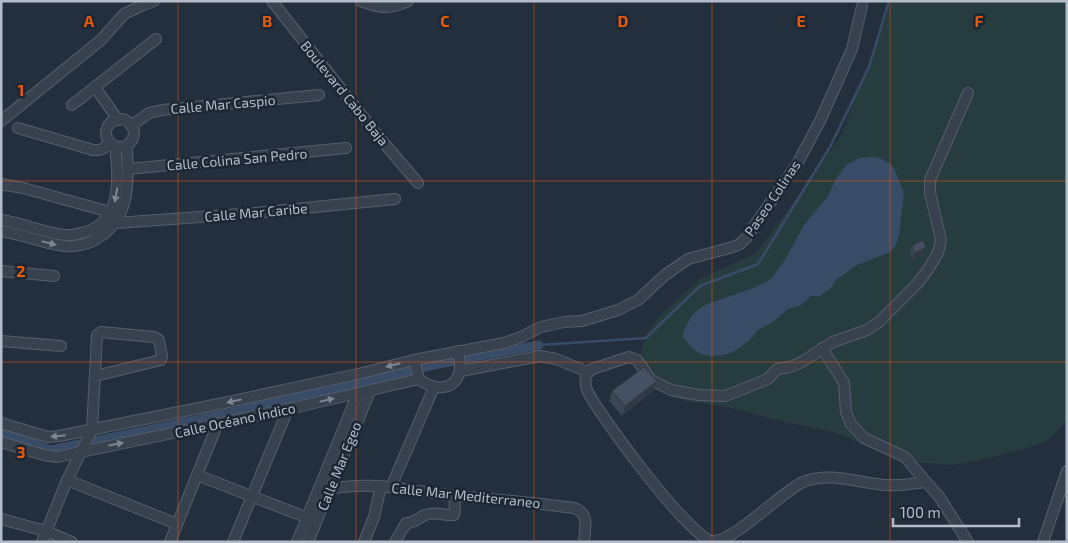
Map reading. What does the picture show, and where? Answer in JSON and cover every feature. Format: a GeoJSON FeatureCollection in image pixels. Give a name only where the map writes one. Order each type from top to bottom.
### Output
{"type":"FeatureCollection","features":[{"type":"Feature","properties":{"kind":"street"},"geometry":{"type":"LineString","coordinates":[[1,121],[101,40],[124,14],[154,1]]}},
{"type":"Feature","properties":{"kind":"street","name":"Boulevard Cabo Baja"},"geometry":{"type":"LineString","coordinates":[[272,1],[378,136],[418,183]]}},
{"type":"Feature","properties":{"kind":"street"},"geometry":{"type":"LineString","coordinates":[[361,1],[386,8],[408,1]]}},
{"type":"Feature","properties":{"kind":"street","name":"Paseo Colinas"},"geometry":{"type":"LineString","coordinates":[[460,361],[541,327],[564,322],[582,321],[618,310],[638,300],[665,275],[688,259],[740,244],[758,222],[797,164],[820,121],[852,49],[862,6]]}},
{"type":"Feature","properties":{"kind":"street"},"geometry":{"type":"LineString","coordinates":[[72,105],[156,39]]}},
{"type":"Feature","properties":{"kind":"street"},"geometry":{"type":"LineString","coordinates":[[95,87],[118,120]]}},
{"type":"Feature","properties":{"kind":"street"},"geometry":{"type":"LineString","coordinates":[[926,482],[893,485],[838,477],[809,480],[796,486],[726,538],[713,542],[696,532],[665,496],[601,414],[585,385],[585,380],[588,372],[592,369],[629,357],[637,360],[652,380],[671,390],[698,396],[725,396],[768,379],[777,369],[800,363],[839,339],[867,330],[878,322],[922,278],[940,247],[941,240],[930,193],[930,180],[968,94]]}},
{"type":"Feature","properties":{"kind":"street","name":"Calle Mar Caspio"},"geometry":{"type":"LineString","coordinates":[[131,126],[149,113],[162,110],[319,95]]}},
{"type":"Feature","properties":{"kind":"street"},"geometry":{"type":"LineString","coordinates":[[3,226],[57,245],[77,246],[100,237],[116,223],[125,205],[128,181],[127,145],[133,136],[131,126],[123,120],[112,122],[106,132],[107,139],[113,145],[121,147],[127,145]]}},
{"type":"Feature","properties":{"kind":"street"},"geometry":{"type":"LineString","coordinates":[[18,128],[94,150],[100,150],[113,145]]}},
{"type":"Feature","properties":{"kind":"street"},"geometry":{"type":"LineString","coordinates":[[3,226],[68,236],[90,231],[103,223],[114,205],[117,188],[117,165],[113,145]]}},
{"type":"Feature","properties":{"kind":"street","name":"Calle Colina San Pedro"},"geometry":{"type":"LineString","coordinates":[[128,169],[346,148]]}},
{"type":"Feature","properties":{"kind":"street"},"geometry":{"type":"LineString","coordinates":[[1,184],[24,188],[110,212]]}},
{"type":"Feature","properties":{"kind":"street","name":"Calle Mar Caribe"},"geometry":{"type":"LineString","coordinates":[[116,223],[255,213],[395,199]]}},
{"type":"Feature","properties":{"kind":"street"},"geometry":{"type":"LineString","coordinates":[[1,271],[54,276]]}},
{"type":"Feature","properties":{"kind":"street"},"geometry":{"type":"LineString","coordinates":[[42,542],[67,480],[91,431],[96,337],[100,332],[154,337],[159,340],[161,360],[95,376]]}},
{"type":"Feature","properties":{"kind":"street"},"geometry":{"type":"LineString","coordinates":[[1,341],[61,346]]}},
{"type":"Feature","properties":{"kind":"street"},"geometry":{"type":"LineString","coordinates":[[822,348],[844,382],[848,419],[859,434],[875,444],[905,457],[938,495],[968,542]]}},
{"type":"Feature","properties":{"kind":"street"},"geometry":{"type":"LineString","coordinates":[[416,370],[434,387],[451,384],[458,377],[460,361],[540,356],[556,359],[588,372]]}},
{"type":"Feature","properties":{"kind":"street","name":"Calle Océano Índico"},"geometry":{"type":"LineString","coordinates":[[1,423],[53,437],[91,431],[286,390],[416,370],[460,361]]}},
{"type":"Feature","properties":{"kind":"street","name":"Calle Océano Índico"},"geometry":{"type":"LineString","coordinates":[[1,442],[53,457],[83,448],[218,423],[369,391],[416,370]]}},
{"type":"Feature","properties":{"kind":"street"},"geometry":{"type":"LineString","coordinates":[[364,542],[386,487],[434,387]]}},
{"type":"Feature","properties":{"kind":"street","name":"Calle Mar Egeo"},"geometry":{"type":"LineString","coordinates":[[297,542],[311,520],[369,391]]}},
{"type":"Feature","properties":{"kind":"street","name":"Calle Mar Egeo"},"geometry":{"type":"LineString","coordinates":[[324,490],[358,393]]}},
{"type":"Feature","properties":{"kind":"street"},"geometry":{"type":"LineString","coordinates":[[233,542],[288,409]]}},
{"type":"Feature","properties":{"kind":"street"},"geometry":{"type":"LineString","coordinates":[[170,542],[218,423]]}},
{"type":"Feature","properties":{"kind":"street"},"geometry":{"type":"LineString","coordinates":[[1042,542],[1067,471]]}},
{"type":"Feature","properties":{"kind":"street"},"geometry":{"type":"LineString","coordinates":[[197,475],[311,520]]}},
{"type":"Feature","properties":{"kind":"street"},"geometry":{"type":"LineString","coordinates":[[67,480],[177,524]]}},
{"type":"Feature","properties":{"kind":"street","name":"Calle Mar Mediterraneo"},"geometry":{"type":"LineString","coordinates":[[324,490],[347,485],[386,487],[454,496],[505,499],[577,509],[583,512],[585,517],[584,542]]}},
{"type":"Feature","properties":{"kind":"street"},"geometry":{"type":"LineString","coordinates":[[395,542],[406,523],[416,522],[429,514],[454,515],[454,496]]}},
{"type":"Feature","properties":{"kind":"street"},"geometry":{"type":"LineString","coordinates":[[1,519],[46,531],[72,542]]}},
{"type":"Feature","properties":{"kind":"street","name":"Calle Mar Egeo"},"geometry":{"type":"LineString","coordinates":[[308,542],[311,520]]}},
{"type":"Feature","properties":{"kind":"green space"},"geometry":{"type":"Polygon","coordinates":[[[892,1],[1067,1],[1067,420],[1049,440],[1037,445],[990,458],[953,465],[899,459],[833,432],[722,406],[684,401],[654,389],[640,358],[644,337],[661,314],[703,277],[755,254],[796,199],[841,135],[892,1]]]}},
{"type":"Feature","properties":{"kind":"water"},"geometry":{"type":"Polygon","coordinates":[[[860,158],[880,158],[893,166],[904,192],[899,235],[896,245],[890,252],[857,265],[836,280],[831,288],[820,296],[811,296],[800,306],[790,308],[773,322],[759,329],[750,340],[733,352],[710,356],[701,354],[692,348],[683,337],[683,332],[692,315],[705,305],[753,288],[771,279],[785,260],[804,225],[828,196],[835,180],[847,164],[860,158]]]}},
{"type":"Feature","properties":{"kind":"building"},"geometry":{"type":"Polygon","coordinates":[[[923,240],[926,247],[915,253],[912,246],[923,240]]]}},
{"type":"Feature","properties":{"kind":"building"},"geometry":{"type":"Polygon","coordinates":[[[644,367],[657,381],[625,406],[612,391],[644,367]]]}},
{"type":"Feature","properties":{"kind":"waterway"},"geometry":{"type":"LineString","coordinates":[[539,345],[646,338],[700,286],[758,264],[830,147],[869,67],[889,1]]}},
{"type":"Feature","properties":{"kind":"waterway"},"geometry":{"type":"LineString","coordinates":[[1,432],[51,450],[225,414],[438,364],[539,345]]}},
{"type":"Feature","properties":{"kind":"waterway"},"geometry":{"type":"LineString","coordinates":[[329,479],[343,442]]}}]}
